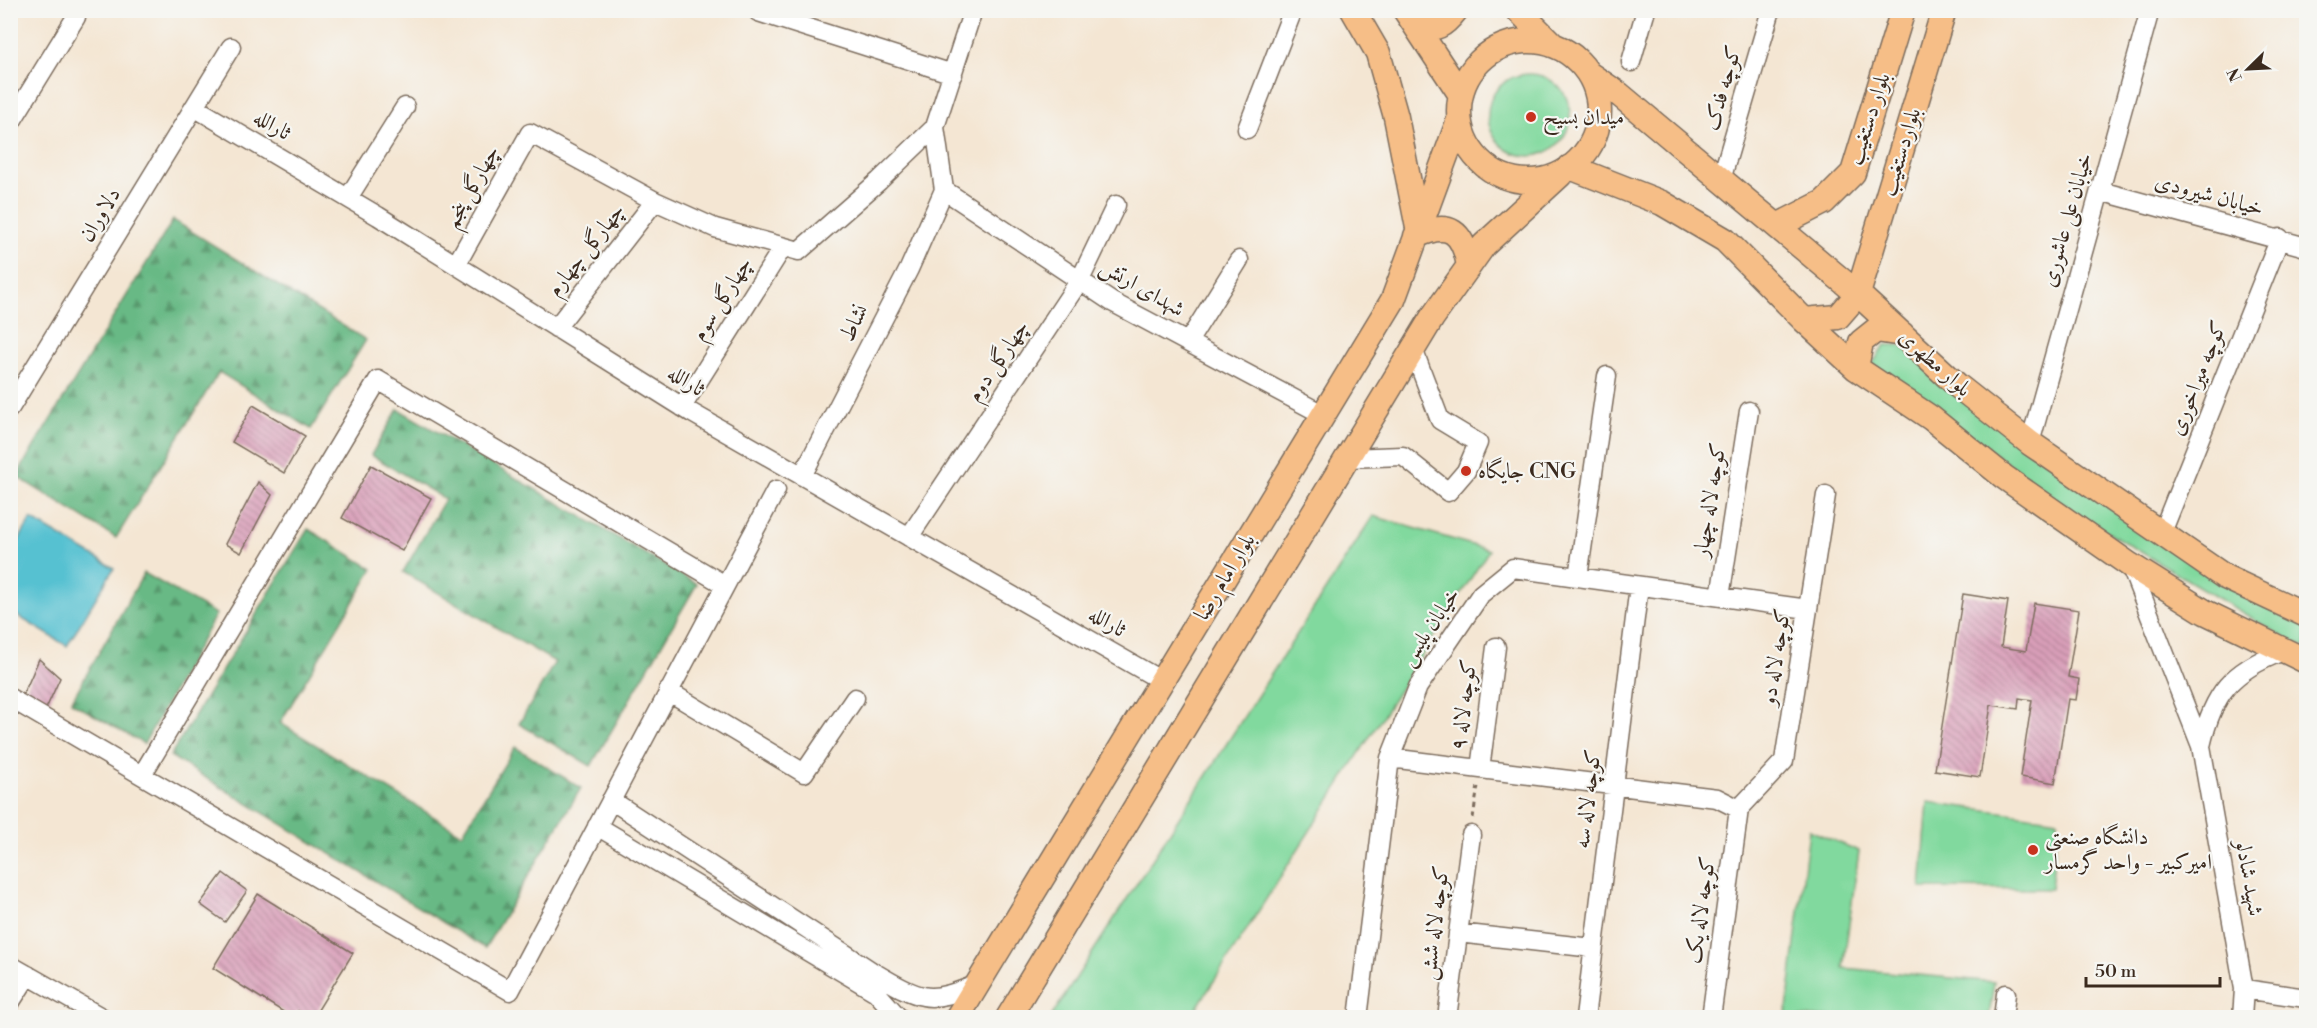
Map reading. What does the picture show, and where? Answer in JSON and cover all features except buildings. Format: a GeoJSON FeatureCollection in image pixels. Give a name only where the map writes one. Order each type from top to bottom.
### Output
{"type":"FeatureCollection","features":[{"type":"Feature","properties":{"kind":"main road"},"geometry":{"type":"LineString","coordinates":[[1353,10],[1378,53],[1396,117],[1417,232],[1437,229],[1454,231],[1462,239],[1469,266]]}},
{"type":"Feature","properties":{"kind":"main road"},"geometry":{"type":"LineString","coordinates":[[1411,19],[1433,29],[1447,22],[1456,10]]}},
{"type":"Feature","properties":{"kind":"main road"},"geometry":{"type":"LineString","coordinates":[[1518,10],[1553,45]]}},
{"type":"Feature","properties":{"kind":"main road","name":"بلوار دستغیب"},"geometry":{"type":"LineString","coordinates":[[1777,226],[1824,202],[1853,173],[1903,10]]}},
{"type":"Feature","properties":{"kind":"main road","name":"بلواردستغیب"},"geometry":{"type":"LineString","coordinates":[[1858,294],[1944,10]]}},
{"type":"Feature","properties":{"kind":"main road"},"geometry":{"type":"LineString","coordinates":[[1411,19],[1461,95]]}},
{"type":"Feature","properties":{"kind":"main road"},"geometry":{"type":"LineString","coordinates":[[1530,40],[1553,45],[1574,56],[1589,74],[1598,96],[1599,120],[1593,142],[1579,162],[1565,171],[1539,181],[1516,181],[1496,173],[1478,160],[1466,141],[1459,120],[1461,95],[1470,73],[1486,56],[1506,44],[1530,40]]}},
{"type":"Feature","properties":{"kind":"main road","name":"بلوار مطهری"},"geometry":{"type":"LineString","coordinates":[[1589,74],[1620,95],[1777,226],[1858,294],[1958,386],[2030,443],[2225,577],[2307,615]]}},
{"type":"Feature","properties":{"kind":"main road","name":"بلوار امام رضا"},"geometry":{"type":"LineString","coordinates":[[957,1017],[1393,300],[1459,120]]}},
{"type":"Feature","properties":{"kind":"main road","name":"بلوار امام رضا"},"geometry":{"type":"LineString","coordinates":[[1008,1017],[1432,318],[1484,245],[1565,171]]}},
{"type":"Feature","properties":{"kind":"main road","name":"بلوار مطهری"},"geometry":{"type":"LineString","coordinates":[[1565,171],[1662,202],[1725,240],[1804,320],[1856,368],[1931,418],[2004,477],[2130,565],[2205,612],[2307,661]]}},
{"type":"Feature","properties":{"kind":"main road"},"geometry":{"type":"LineString","coordinates":[[1804,320],[1838,316],[1858,294]]}},
{"type":"Feature","properties":{"kind":"main road"},"geometry":{"type":"LineString","coordinates":[[1856,368],[1861,342],[1876,330],[1902,334]]}},
{"type":"Feature","properties":{"kind":"street"},"geometry":{"type":"LineString","coordinates":[[655,201],[715,228],[799,251],[879,181],[934,127],[973,10]]}},
{"type":"Feature","properties":{"kind":"street"},"geometry":{"type":"LineString","coordinates":[[1247,129],[1293,10]]}},
{"type":"Feature","properties":{"kind":"street"},"geometry":{"type":"LineString","coordinates":[[1631,62],[1646,10]]}},
{"type":"Feature","properties":{"kind":"street","name":"کوچه فدک"},"geometry":{"type":"LineString","coordinates":[[1721,180],[1771,10]]}},
{"type":"Feature","properties":{"kind":"street","name":"خیابان علی عاشوری"},"geometry":{"type":"LineString","coordinates":[[2030,443],[2150,10]]}},
{"type":"Feature","properties":{"kind":"street"},"geometry":{"type":"LineString","coordinates":[[758,12],[953,74]]}},
{"type":"Feature","properties":{"kind":"street"},"geometry":{"type":"LineString","coordinates":[[10,124],[76,17]]}},
{"type":"Feature","properties":{"kind":"street","name":"دلاوران"},"geometry":{"type":"LineString","coordinates":[[10,408],[16,387],[231,47]]}},
{"type":"Feature","properties":{"kind":"street","name":"ثارالله"},"geometry":{"type":"LineString","coordinates":[[194,107],[348,198],[682,407],[1162,681]]}},
{"type":"Feature","properties":{"kind":"street"},"geometry":{"type":"LineString","coordinates":[[348,198],[405,107]]}},
{"type":"Feature","properties":{"kind":"street"},"geometry":{"type":"LineString","coordinates":[[934,127],[944,190]]}},
{"type":"Feature","properties":{"kind":"street","name":"چهارگل پنجم"},"geometry":{"type":"LineString","coordinates":[[456,265],[530,133],[655,201]]}},
{"type":"Feature","properties":{"kind":"street","name":"شهدای ارتش"},"geometry":{"type":"LineString","coordinates":[[944,190],[1112,302],[1324,415]]}},
{"type":"Feature","properties":{"kind":"street","name":"نشاط"},"geometry":{"type":"LineString","coordinates":[[802,476],[909,269],[944,190]]}},
{"type":"Feature","properties":{"kind":"street","name":"خیابان شیرودی"},"geometry":{"type":"LineString","coordinates":[[2100,191],[2307,247]]}},
{"type":"Feature","properties":{"kind":"street","name":"چهارگل چهارم"},"geometry":{"type":"LineString","coordinates":[[556,328],[655,201]]}},
{"type":"Feature","properties":{"kind":"street","name":"چهارگل دوم"},"geometry":{"type":"LineString","coordinates":[[909,537],[1080,280],[1116,205]]}},
{"type":"Feature","properties":{"kind":"street","name":"کوچه میراخوری"},"geometry":{"type":"LineString","coordinates":[[2162,535],[2280,238]]}},
{"type":"Feature","properties":{"kind":"street","name":"چهارگل سوم"},"geometry":{"type":"LineString","coordinates":[[682,407],[783,247]]}},
{"type":"Feature","properties":{"kind":"street"},"geometry":{"type":"LineString","coordinates":[[1188,342],[1239,260]]}},
{"type":"Feature","properties":{"kind":"street"},"geometry":{"type":"LineString","coordinates":[[1347,458],[1402,456],[1448,492],[1466,471],[1478,443],[1440,420],[1413,349]]}},
{"type":"Feature","properties":{"kind":"street"},"geometry":{"type":"LineString","coordinates":[[1578,577],[1607,376]]}},
{"type":"Feature","properties":{"kind":"street"},"geometry":{"type":"LineString","coordinates":[[142,775],[378,380],[725,585]]}},
{"type":"Feature","properties":{"kind":"street","name":"کوچه لاله چهار"},"geometry":{"type":"LineString","coordinates":[[1720,597],[1749,411]]}},
{"type":"Feature","properties":{"kind":"street"},"geometry":{"type":"LineString","coordinates":[[10,698],[510,991],[776,490]]}},
{"type":"Feature","properties":{"kind":"street","name":"کوچه لاله دو"},"geometry":{"type":"LineString","coordinates":[[1739,809],[1784,761],[1826,495]]}},
{"type":"Feature","properties":{"kind":"street"},"geometry":{"type":"LineString","coordinates":[[2130,565],[2201,746]]}},
{"type":"Feature","properties":{"kind":"street","name":"خیابان پلیس"},"geometry":{"type":"LineString","coordinates":[[1358,1017],[1390,758],[1418,687],[1481,594],[1513,568],[1808,609]]}},
{"type":"Feature","properties":{"kind":"street","name":"کوچه لاله سه"},"geometry":{"type":"LineString","coordinates":[[1585,1017],[1639,586]]}},
{"type":"Feature","properties":{"kind":"street","name":"کوچه لاله ۹"},"geometry":{"type":"LineString","coordinates":[[1480,769],[1496,647]]}},
{"type":"Feature","properties":{"kind":"street"},"geometry":{"type":"LineString","coordinates":[[2201,746],[2207,720],[2218,696],[2236,676],[2258,661],[2283,651]]}},
{"type":"Feature","properties":{"kind":"street"},"geometry":{"type":"LineString","coordinates":[[668,691],[804,773],[855,698]]}},
{"type":"Feature","properties":{"kind":"street","name":"شهید شادلو"},"geometry":{"type":"LineString","coordinates":[[2201,746],[2244,989],[2242,1017]]}},
{"type":"Feature","properties":{"kind":"street"},"geometry":{"type":"LineString","coordinates":[[1390,758],[1717,798],[1739,809]]}},
{"type":"Feature","properties":{"kind":"street"},"geometry":{"type":"LineString","coordinates":[[610,800],[837,959],[876,992],[899,1017]]}},
{"type":"Feature","properties":{"kind":"street","name":"کوچه لاله یک"},"geometry":{"type":"LineString","coordinates":[[1711,1017],[1739,809]]}},
{"type":"Feature","properties":{"kind":"street"},"geometry":{"type":"LineString","coordinates":[[597,826],[837,959],[924,997],[952,993],[978,984]]}},
{"type":"Feature","properties":{"kind":"street","name":"کوچه لاله شش"},"geometry":{"type":"LineString","coordinates":[[1447,1017],[1471,835]]}},
{"type":"Feature","properties":{"kind":"street"},"geometry":{"type":"LineString","coordinates":[[1458,933],[1593,948]]}},
{"type":"Feature","properties":{"kind":"street"},"geometry":{"type":"LineString","coordinates":[[10,965],[103,1017]]}},
{"type":"Feature","properties":{"kind":"street"},"geometry":{"type":"LineString","coordinates":[[10,1004],[28,975]]}},
{"type":"Feature","properties":{"kind":"street"},"geometry":{"type":"LineString","coordinates":[[2244,989],[2307,998]]}},
{"type":"Feature","properties":{"kind":"street"},"geometry":{"type":"LineString","coordinates":[[2003,1017],[2006,994]]}},
{"type":"Feature","properties":{"kind":"path"},"geometry":{"type":"LineString","coordinates":[[1471,835],[1480,769]]}},
{"type":"Feature","properties":{"kind":"green space"},"geometry":{"type":"Polygon","coordinates":[[[1529,74],[1545,77],[1558,86],[1567,99],[1570,115],[1567,131],[1558,144],[1545,153],[1529,156],[1513,153],[1500,144],[1491,131],[1488,115],[1491,99],[1500,86],[1513,77],[1529,74]]]}},
{"type":"Feature","properties":{"kind":"green space"},"geometry":{"type":"Polygon","coordinates":[[[173,220],[366,340],[311,429],[219,372],[116,538],[16,476],[173,220]]]}},
{"type":"Feature","properties":{"kind":"green space"},"geometry":{"type":"Polygon","coordinates":[[[1885,345],[1899,345],[2306,621],[2306,648],[2275,632],[2074,512],[1872,364],[1885,345]]]}},
{"type":"Feature","properties":{"kind":"green space"},"geometry":{"type":"Polygon","coordinates":[[[398,409],[697,584],[591,766],[519,724],[555,662],[403,572],[445,499],[371,455],[398,409]]]}},
{"type":"Feature","properties":{"kind":"green space"},"geometry":{"type":"Polygon","coordinates":[[[1373,516],[1489,550],[1191,1017],[1051,1017],[1373,516]]]}},
{"type":"Feature","properties":{"kind":"green space"},"geometry":{"type":"Polygon","coordinates":[[[308,529],[373,569],[280,723],[462,834],[515,747],[581,788],[485,948],[170,756],[308,529]]]}},
{"type":"Feature","properties":{"kind":"green space"},"geometry":{"type":"Polygon","coordinates":[[[144,573],[216,614],[144,744],[71,702],[144,573]]]}},
{"type":"Feature","properties":{"kind":"green space"},"geometry":{"type":"Polygon","coordinates":[[[1928,802],[2058,820],[2051,889],[1921,888],[1928,802]]]}},
{"type":"Feature","properties":{"kind":"green space"},"geometry":{"type":"Polygon","coordinates":[[[1809,830],[1859,851],[1843,968],[1994,982],[1989,1017],[1786,1017],[1809,830]]]}},
{"type":"Feature","properties":{"kind":"water"},"geometry":{"type":"Polygon","coordinates":[[[31,519],[114,568],[67,646],[11,612],[11,553],[31,519]]]}},
{"type":"Feature","properties":{"kind":"place","name":"میدان بسیح"},"geometry":{"type":"Point","coordinates":[1531,117]}},
{"type":"Feature","properties":{"kind":"place","name":"جایگاه CNG"},"geometry":{"type":"Point","coordinates":[1466,471]}},
{"type":"Feature","properties":{"kind":"place","name":"دانشگاه صنعتی امیرکبیر - واحد گرمسار"},"geometry":{"type":"Point","coordinates":[2033,850]}}]}
